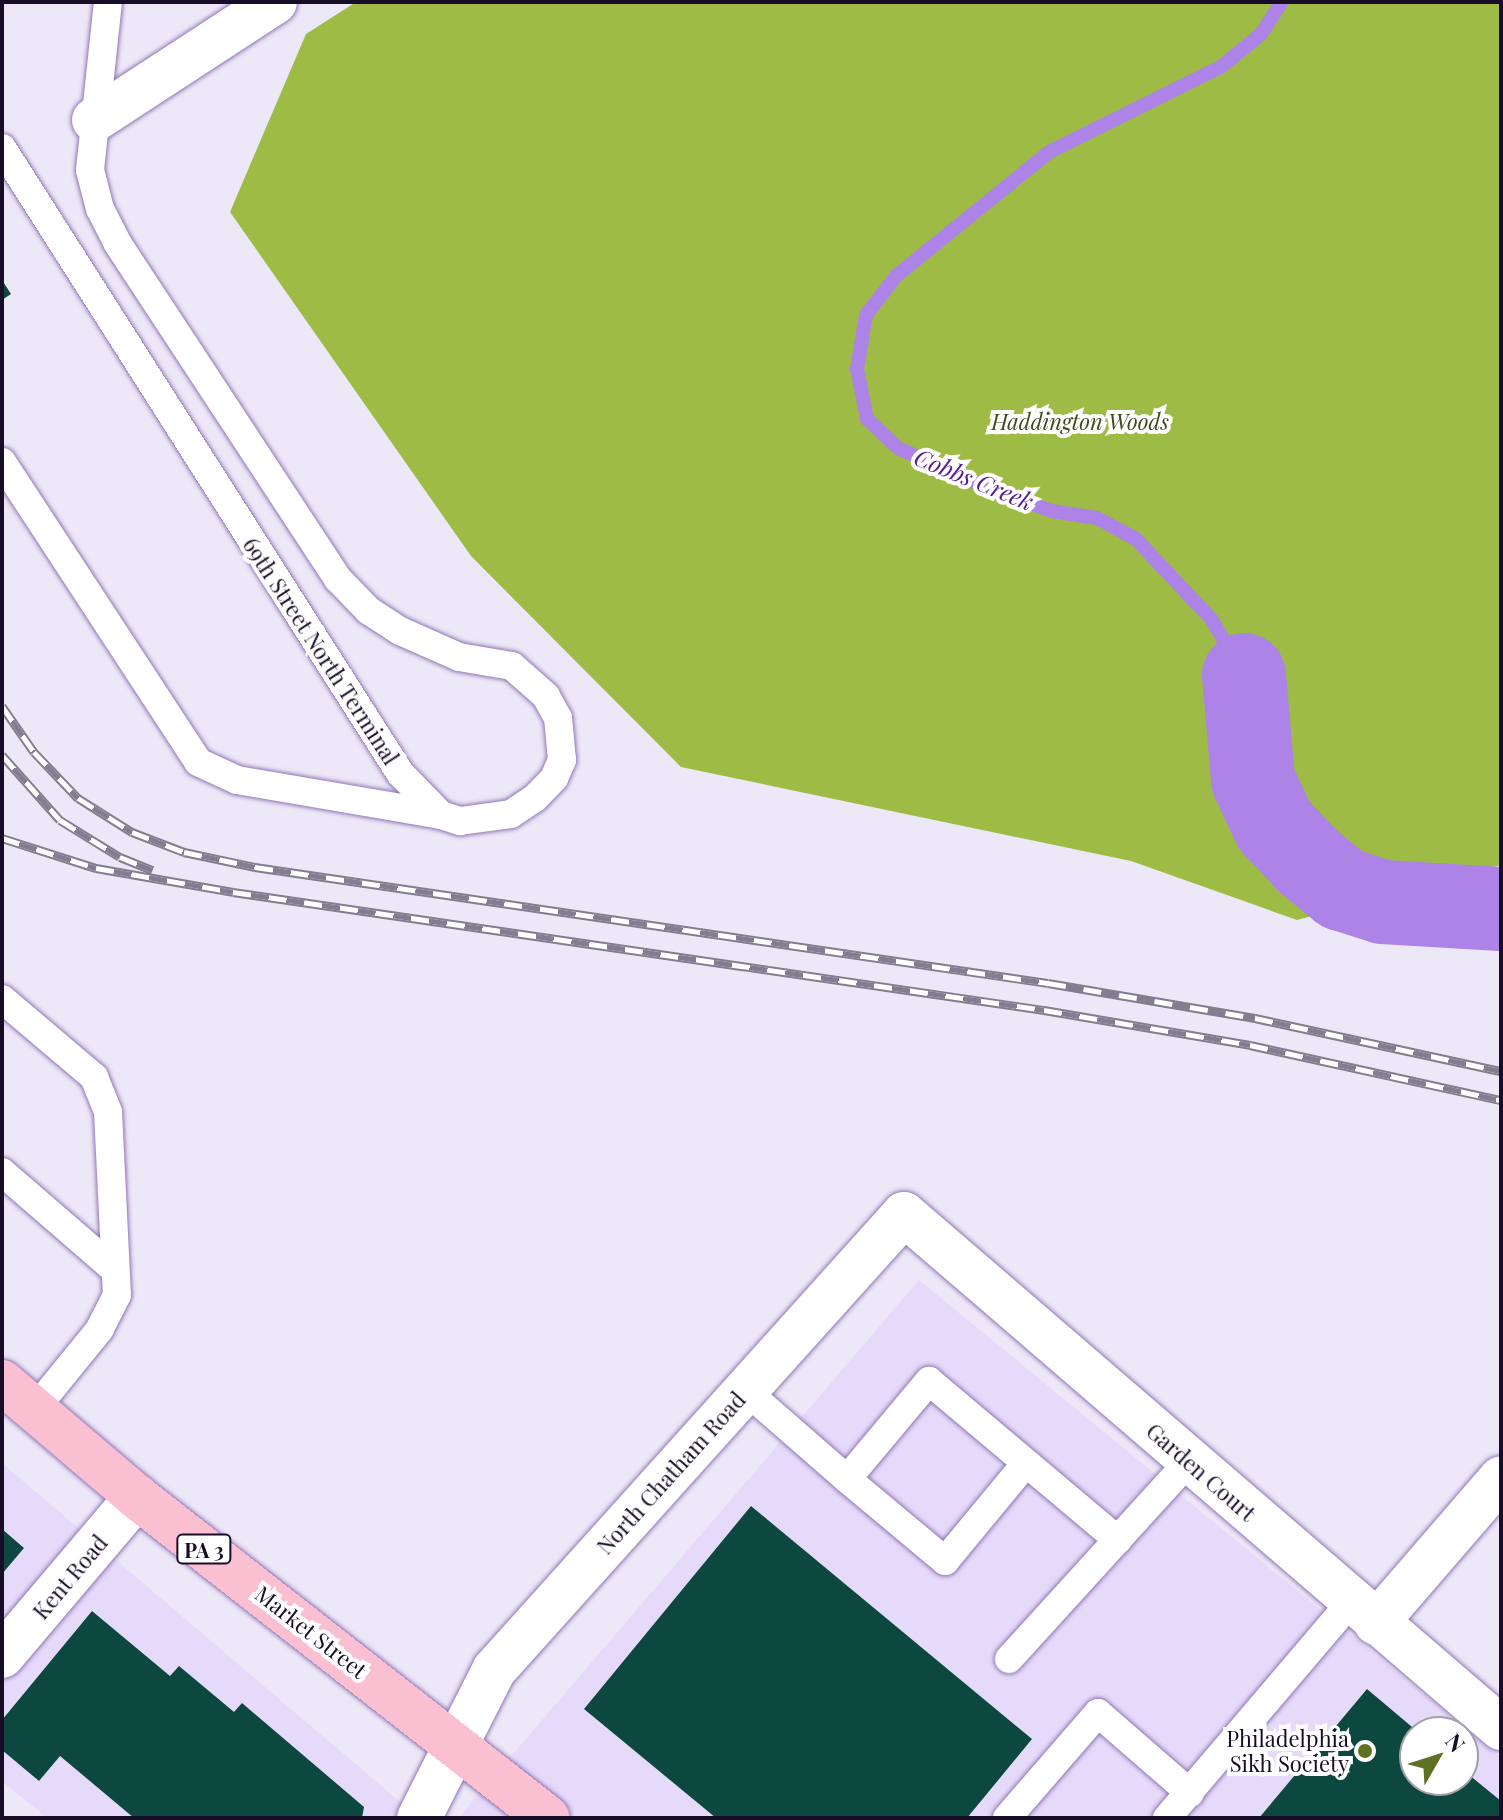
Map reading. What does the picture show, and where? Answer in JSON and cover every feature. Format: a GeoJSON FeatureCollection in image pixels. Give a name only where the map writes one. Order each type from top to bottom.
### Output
{"type":"FeatureCollection","features":[{"type":"Feature","properties":{"kind":"main road","name":"Market Street"},"geometry":{"type":"LineString","coordinates":[[2,1382],[137,1497],[548,1818]]}},
{"type":"Feature","properties":{"kind":"street"},"geometry":{"type":"LineString","coordinates":[[94,120],[275,2]]}},
{"type":"Feature","properties":{"kind":"street","name":"North Chatham Road"},"geometry":{"type":"LineString","coordinates":[[419,1818],[494,1670],[904,1214]]}},
{"type":"Feature","properties":{"kind":"street","name":"Garden Court"},"geometry":{"type":"LineString","coordinates":[[904,1214],[1501,1728]]}},
{"type":"Feature","properties":{"kind":"street"},"geometry":{"type":"LineString","coordinates":[[1364,1612],[1501,1478]]}},
{"type":"Feature","properties":{"kind":"street","name":"Kent Road"},"geometry":{"type":"LineString","coordinates":[[2,1656],[137,1497]]}},
{"type":"Feature","properties":{"kind":"lane"},"geometry":{"type":"LineString","coordinates":[[2,462],[198,762],[237,780],[484,821],[535,798],[554,778],[562,760],[558,718],[531,679],[512,666],[459,657],[424,644],[368,610],[338,579],[118,244],[94,192],[94,120],[108,2]]}},
{"type":"Feature","properties":{"kind":"lane","name":"69th Street North Terminal"},"geometry":{"type":"LineString","coordinates":[[2,148],[378,745],[441,815]]}},
{"type":"Feature","properties":{"kind":"lane"},"geometry":{"type":"LineString","coordinates":[[2,999],[94,1077],[104,1099],[114,1269],[112,1310],[35,1409]]}},
{"type":"Feature","properties":{"kind":"lane"},"geometry":{"type":"LineString","coordinates":[[2,1172],[114,1269]]}},
{"type":"Feature","properties":{"kind":"lane"},"geometry":{"type":"LineString","coordinates":[[847,1479],[929,1381],[1118,1540]]}},
{"type":"Feature","properties":{"kind":"lane"},"geometry":{"type":"LineString","coordinates":[[745,1390],[945,1561],[1026,1463]]}},
{"type":"Feature","properties":{"kind":"lane"},"geometry":{"type":"LineString","coordinates":[[1009,1659],[1189,1461]]}},
{"type":"Feature","properties":{"kind":"lane"},"geometry":{"type":"LineString","coordinates":[[1167,1818],[1364,1612]]}},
{"type":"Feature","properties":{"kind":"lane"},"geometry":{"type":"LineString","coordinates":[[1007,1818],[1098,1713],[1190,1793]]}},
{"type":"Feature","properties":{"kind":"shaded area"},"geometry":{"type":"Polygon","coordinates":[[[919,1280],[1450,1716],[1399,1716],[1399,1796],[1479,1796],[1479,1740],[1501,1758],[1501,1818],[458,1818],[919,1280]]]}},
{"type":"Feature","properties":{"kind":"shaded area"},"geometry":{"type":"Polygon","coordinates":[[[2,1463],[419,1818],[47,1818],[2,1781],[2,1463]]]}},
{"type":"Feature","properties":{"kind":"green space","name":"Haddington Woods"},"geometry":{"type":"Polygon","coordinates":[[[356,2],[1501,2],[1501,865],[1297,920],[1131,861],[681,767],[471,556],[230,212],[306,34],[356,2]]]}},
{"type":"Feature","properties":{"kind":"building"},"geometry":{"type":"Polygon","coordinates":[[[2,280],[11,294],[2,300],[2,280]]]}},
{"type":"Feature","properties":{"kind":"building"},"geometry":{"type":"Polygon","coordinates":[[[751,1506],[1032,1739],[967,1818],[716,1818],[584,1709],[751,1506]]]}},
{"type":"Feature","properties":{"kind":"building"},"geometry":{"type":"Polygon","coordinates":[[[2,1529],[24,1548],[2,1574],[2,1529]]]}},
{"type":"Feature","properties":{"kind":"building"},"geometry":{"type":"Polygon","coordinates":[[[92,1611],[170,1676],[179,1666],[234,1712],[242,1703],[364,1807],[362,1818],[134,1818],[60,1756],[39,1781],[2,1750],[2,1720],[92,1611]]]}},
{"type":"Feature","properties":{"kind":"building","name":"Philadelphia Sikh Society"},"geometry":{"type":"Polygon","coordinates":[[[1367,1689],[1399,1716],[1399,1796],[1479,1796],[1479,1783],[1501,1801],[1501,1818],[1259,1818],[1367,1689]]]}},
{"type":"Feature","properties":{"kind":"waterway","name":"Cobbs Creek"},"geometry":{"type":"LineString","coordinates":[[1244,675],[1212,620],[1136,539],[1097,518],[1052,511],[995,491],[898,448],[867,419],[857,369],[866,315],[896,276],[1049,152],[1222,66],[1261,34],[1282,2]]}},
{"type":"Feature","properties":{"kind":"waterway","name":"Cobbs Creek"},"geometry":{"type":"LineString","coordinates":[[1244,675],[1253,780],[1274,825],[1309,862],[1342,889],[1383,902],[1501,909]]}},
{"type":"Feature","properties":{"kind":"railway"},"geometry":{"type":"LineString","coordinates":[[2,706],[34,752],[78,798],[132,832],[184,852],[255,867],[1048,983],[1255,1018],[1501,1071]]}},
{"type":"Feature","properties":{"kind":"railway"},"geometry":{"type":"LineString","coordinates":[[2,755],[60,820],[120,857],[152,870]]}},
{"type":"Feature","properties":{"kind":"railway"},"geometry":{"type":"LineString","coordinates":[[2,838],[96,868],[233,892],[1044,1010],[1250,1045],[1501,1100]]}},
{"type":"Feature","properties":{"kind":"place","name":"Philadelphia Sikh Society"},"geometry":{"type":"Point","coordinates":[1365,1751]}}]}
